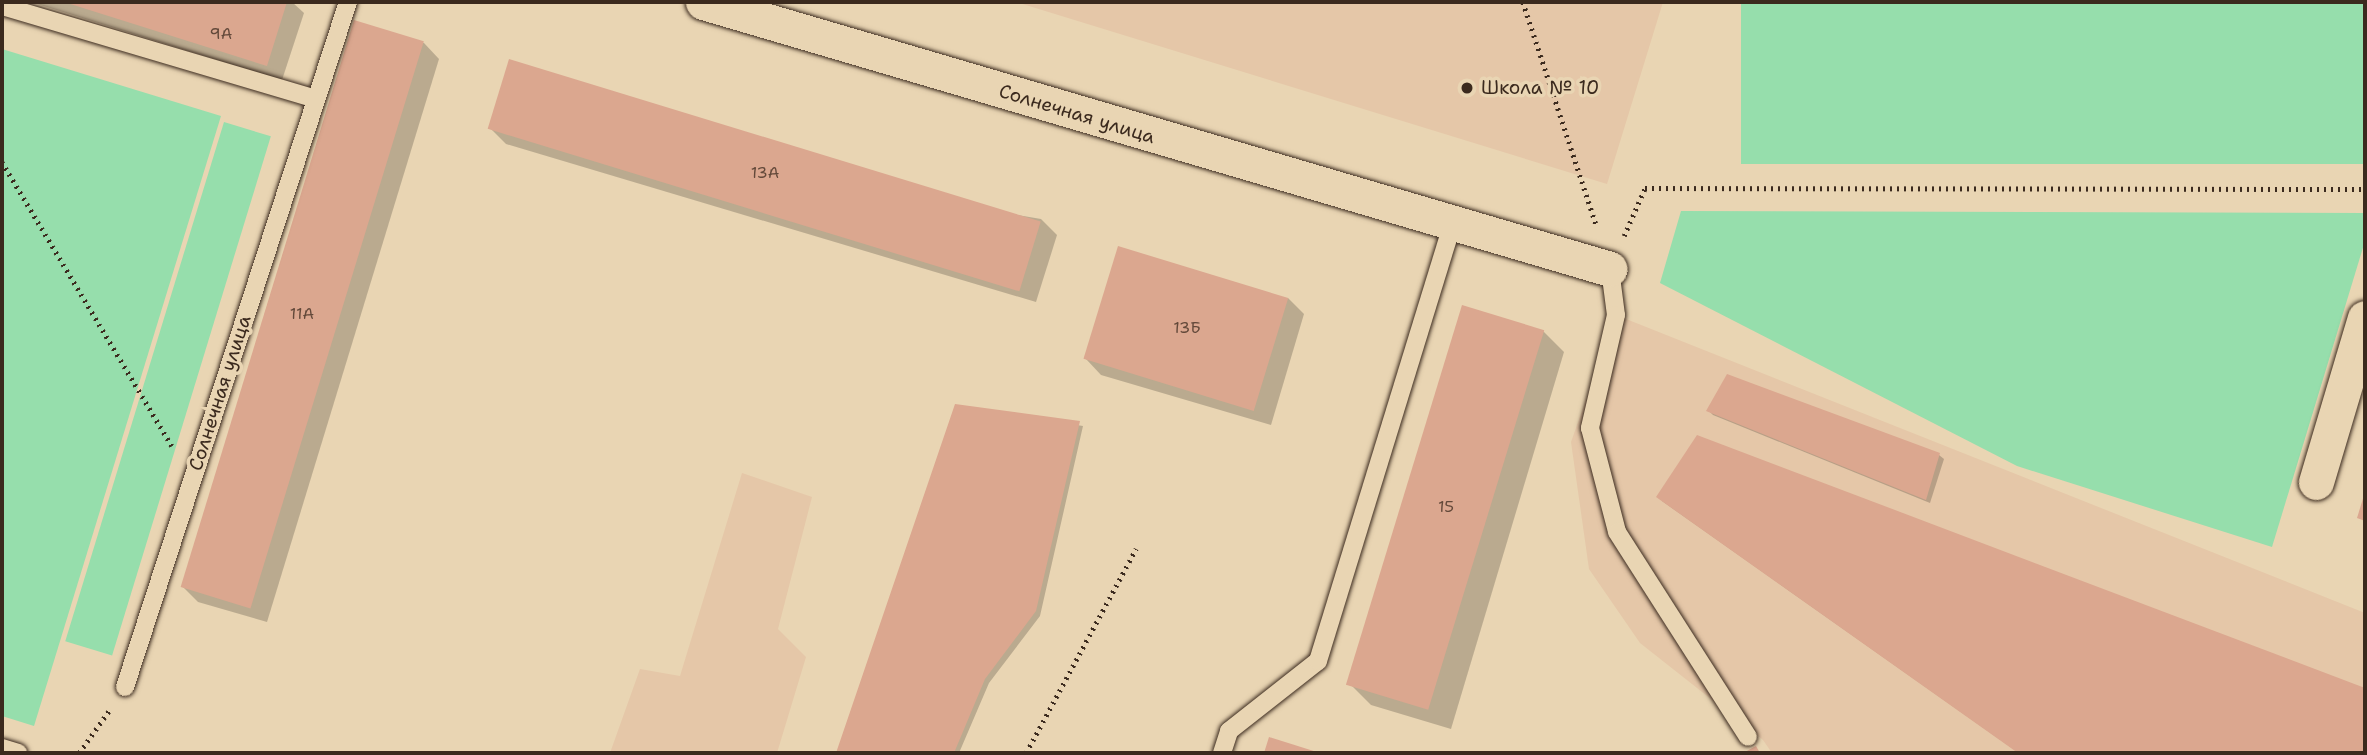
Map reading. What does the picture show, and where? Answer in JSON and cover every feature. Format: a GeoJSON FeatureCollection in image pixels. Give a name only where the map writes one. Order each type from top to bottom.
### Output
{"type":"FeatureCollection","features":[{"type":"Feature","properties":{"kind":"street","name":"Солнечная улица"},"geometry":{"type":"LineString","coordinates":[[703,2],[1452,226],[1610,269]]}},
{"type":"Feature","properties":{"kind":"street"},"geometry":{"type":"LineString","coordinates":[[2315,482],[2365,318]]}},
{"type":"Feature","properties":{"kind":"lane","name":"Солнечная улица"},"geometry":{"type":"LineString","coordinates":[[125,687],[348,2]]}},
{"type":"Feature","properties":{"kind":"lane"},"geometry":{"type":"LineString","coordinates":[[2,6],[315,99]]}},
{"type":"Feature","properties":{"kind":"lane"},"geometry":{"type":"LineString","coordinates":[[1222,753],[1229,731],[1318,661],[1452,226]]}},
{"type":"Feature","properties":{"kind":"lane"},"geometry":{"type":"LineString","coordinates":[[1610,269],[1616,315],[1590,428],[1617,532],[1748,737]]}},
{"type":"Feature","properties":{"kind":"lane"},"geometry":{"type":"LineString","coordinates":[[2,748],[18,753]]}},
{"type":"Feature","properties":{"kind":"path"},"geometry":{"type":"LineString","coordinates":[[1523,2],[1610,269]]}},
{"type":"Feature","properties":{"kind":"path"},"geometry":{"type":"LineString","coordinates":[[2,162],[192,479]]}},
{"type":"Feature","properties":{"kind":"path"},"geometry":{"type":"LineString","coordinates":[[1610,269],[1645,188],[2365,189]]}},
{"type":"Feature","properties":{"kind":"path"},"geometry":{"type":"LineString","coordinates":[[1026,753],[1136,549]]}},
{"type":"Feature","properties":{"kind":"path"},"geometry":{"type":"LineString","coordinates":[[79,753],[125,687]]}},
{"type":"Feature","properties":{"kind":"shaded area","name":"Школа № 10"},"geometry":{"type":"Polygon","coordinates":[[[1016,2],[1663,2],[1607,184],[1016,2]]]}},
{"type":"Feature","properties":{"kind":"shaded area"},"geometry":{"type":"Polygon","coordinates":[[[1616,315],[2365,613],[2365,753],[1772,753],[1763,740],[1640,643],[1589,569],[1571,442],[1616,315]]]}},
{"type":"Feature","properties":{"kind":"shaded area"},"geometry":{"type":"Polygon","coordinates":[[[742,473],[812,497],[778,629],[806,657],[777,753],[610,753],[640,669],[680,676],[742,473]]]}},
{"type":"Feature","properties":{"kind":"green space"},"geometry":{"type":"Polygon","coordinates":[[[1741,2],[2365,2],[2365,164],[1741,164],[1741,2]]]}},
{"type":"Feature","properties":{"kind":"green space"},"geometry":{"type":"Polygon","coordinates":[[[2,49],[221,116],[34,726],[2,716],[2,49]]]}},
{"type":"Feature","properties":{"kind":"green space"},"geometry":{"type":"Polygon","coordinates":[[[224,122],[271,136],[112,656],[65,641],[224,122]]]}},
{"type":"Feature","properties":{"kind":"green space"},"geometry":{"type":"Polygon","coordinates":[[[1681,211],[2365,213],[2365,241],[2272,547],[2017,466],[1660,283],[1681,211]]]}},
{"type":"Feature","properties":{"kind":"building"},"geometry":{"type":"Polygon","coordinates":[[[64,2],[287,2],[267,66],[64,2]]]}},
{"type":"Feature","properties":{"kind":"building"},"geometry":{"type":"Polygon","coordinates":[[[354,20],[424,41],[250,608],[181,587],[354,20]]]}},
{"type":"Feature","properties":{"kind":"building"},"geometry":{"type":"Polygon","coordinates":[[[509,59],[1041,222],[1019,291],[488,129],[509,59]]]}},
{"type":"Feature","properties":{"kind":"building"},"geometry":{"type":"Polygon","coordinates":[[[1118,246],[1288,298],[1254,411],[1084,359],[1118,246]]]}},
{"type":"Feature","properties":{"kind":"building"},"geometry":{"type":"Polygon","coordinates":[[[1462,305],[1544,330],[1428,710],[1346,685],[1462,305]]]}},
{"type":"Feature","properties":{"kind":"building"},"geometry":{"type":"Polygon","coordinates":[[[1727,374],[1940,453],[1926,500],[1706,411],[1727,374]]]}},
{"type":"Feature","properties":{"kind":"building"},"geometry":{"type":"Polygon","coordinates":[[[955,404],[1080,421],[1036,611],[985,679],[954,753],[836,753],[955,404]]]}},
{"type":"Feature","properties":{"kind":"building"},"geometry":{"type":"Polygon","coordinates":[[[1697,435],[2365,688],[2365,753],[2018,753],[1656,497],[1697,435]]]}},
{"type":"Feature","properties":{"kind":"building"},"geometry":{"type":"Polygon","coordinates":[[[2365,492],[2365,521],[2357,518],[2365,492]]]}},
{"type":"Feature","properties":{"kind":"building"},"geometry":{"type":"Polygon","coordinates":[[[1269,737],[1320,753],[1264,753],[1269,737]]]}},
{"type":"Feature","properties":{"kind":"building"},"geometry":{"type":"Polygon","coordinates":[[[1756,746],[1760,753],[1743,753],[1756,746]]]}},
{"type":"Feature","properties":{"kind":"place","name":"Школа № 10"},"geometry":{"type":"Point","coordinates":[1467,88]}}]}
